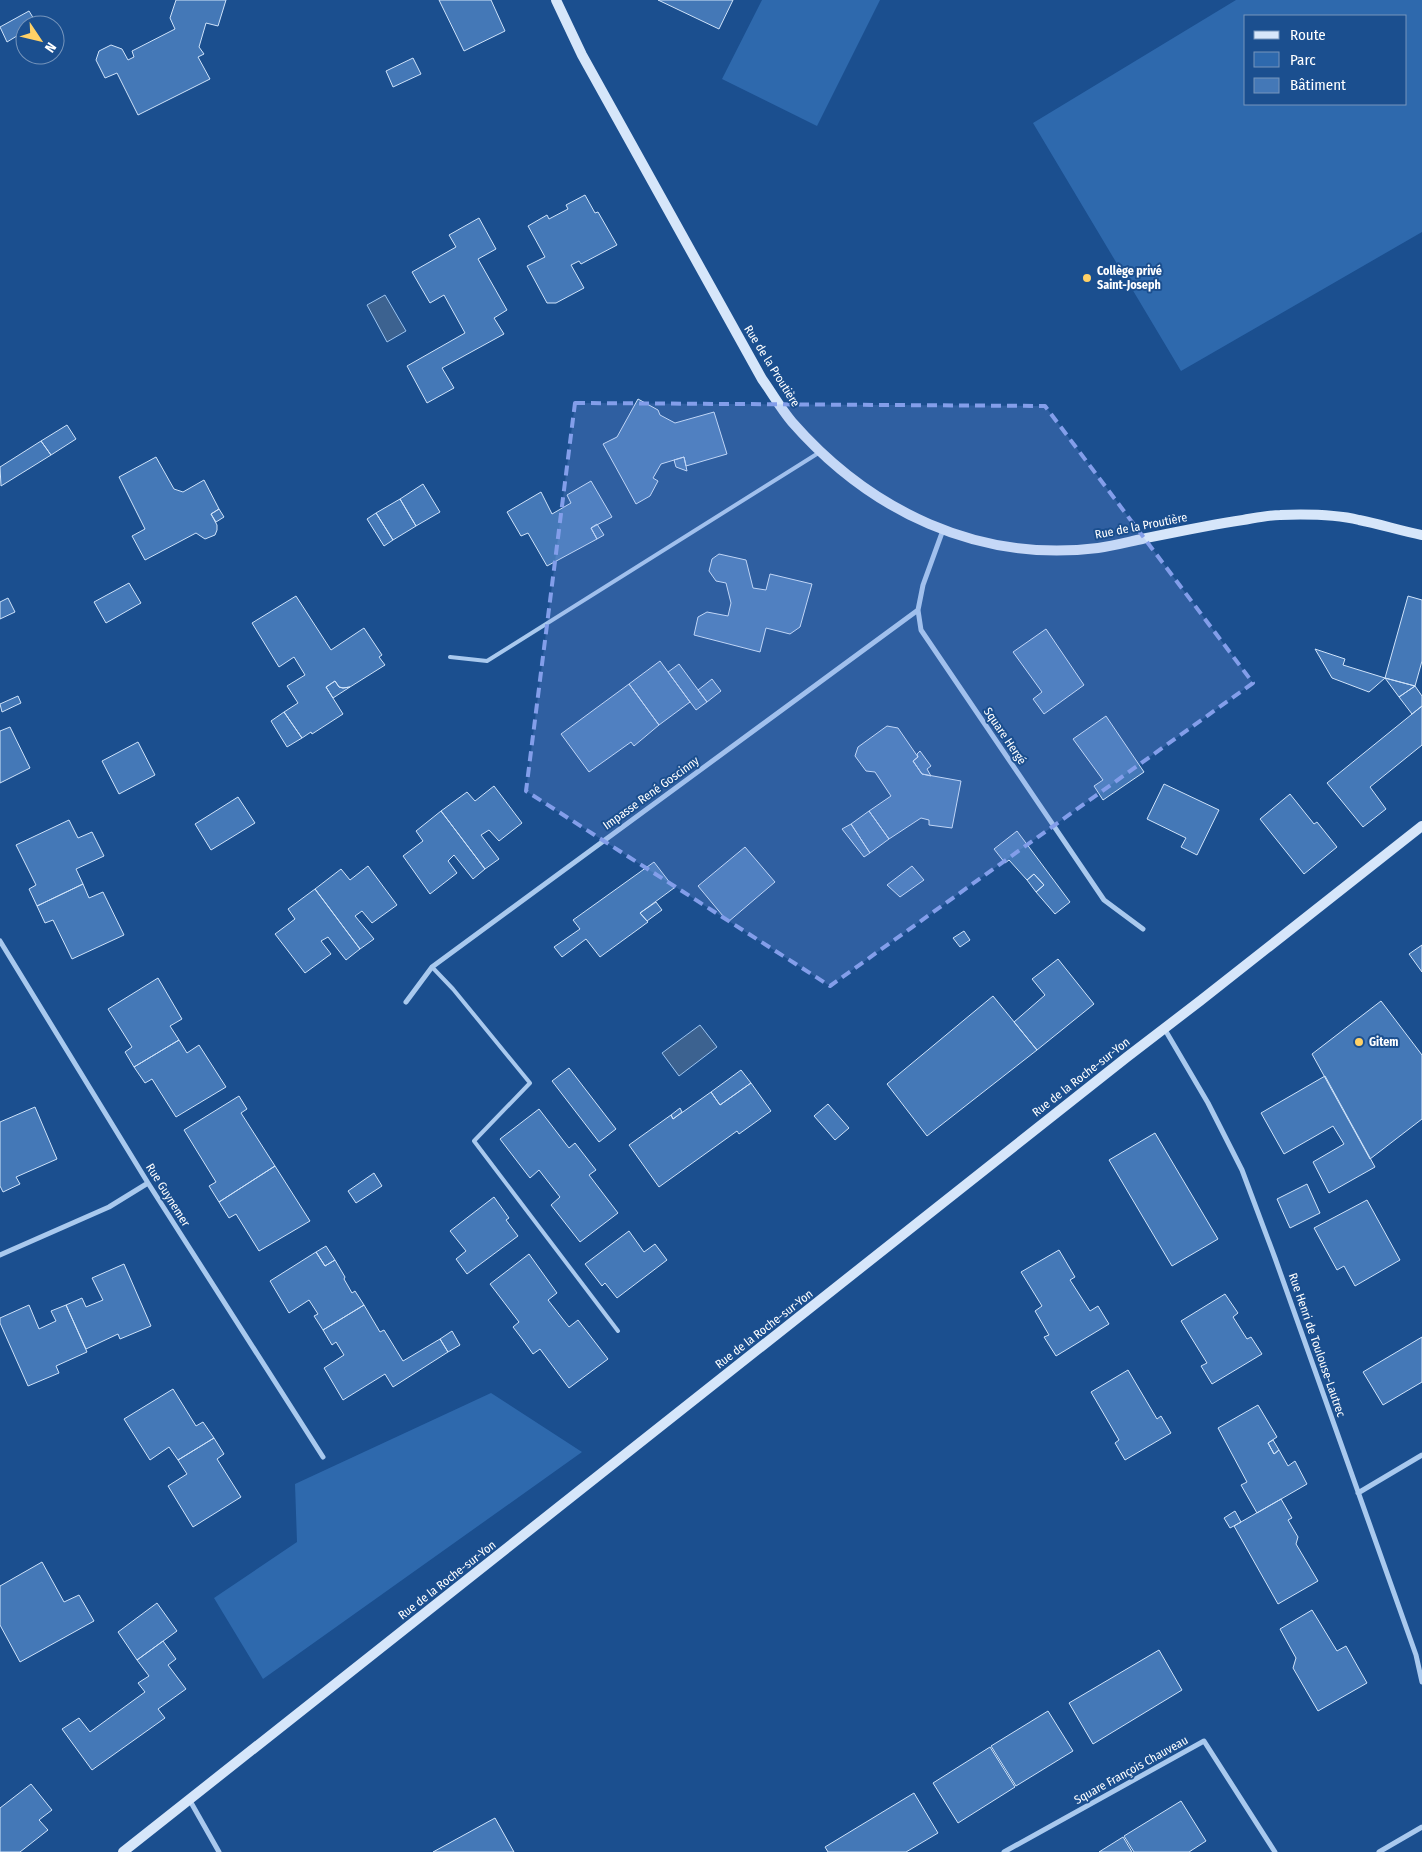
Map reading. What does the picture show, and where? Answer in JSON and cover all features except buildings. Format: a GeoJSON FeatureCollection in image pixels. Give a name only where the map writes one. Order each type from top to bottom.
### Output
{"type":"FeatureCollection","features":[{"type":"Feature","properties":{"kind":"main road","name":"Rue de la Proutière"},"geometry":{"type":"LineString","coordinates":[[556,0],[582,55],[762,379],[791,421],[820,452],[857,483],[897,509],[943,530],[1004,547],[1051,550],[1098,548],[1210,525],[1278,515],[1316,514],[1358,519],[1420,535]]}},
{"type":"Feature","properties":{"kind":"main road","name":"Rue de la Roche-sur-Yon"},"geometry":{"type":"LineString","coordinates":[[123,1852],[1422,826]]}},
{"type":"Feature","properties":{"kind":"street","name":"Square Hergé"},"geometry":{"type":"LineString","coordinates":[[943,530],[923,585],[918,610],[921,630],[1104,900],[1143,929]]}},
{"type":"Feature","properties":{"kind":"street","name":"Impasse René Goscinny"},"geometry":{"type":"LineString","coordinates":[[406,1002],[432,967],[918,610]]}},
{"type":"Feature","properties":{"kind":"street","name":"Rue Guynemer"},"geometry":{"type":"LineString","coordinates":[[0,941],[148,1183],[323,1457]]}},
{"type":"Feature","properties":{"kind":"street","name":"Rue Henri de Toulouse-Lautrec"},"geometry":{"type":"LineString","coordinates":[[1164,1028],[1208,1103],[1242,1170],[1416,1655],[1422,1682]]}},
{"type":"Feature","properties":{"kind":"street"},"geometry":{"type":"LineString","coordinates":[[0,1255],[109,1207],[148,1183]]}},
{"type":"Feature","properties":{"kind":"street"},"geometry":{"type":"LineString","coordinates":[[1358,1493],[1422,1455]]}},
{"type":"Feature","properties":{"kind":"street","name":"Square François Chauveau"},"geometry":{"type":"LineString","coordinates":[[1004,1852],[1204,1741],[1275,1852]]}},
{"type":"Feature","properties":{"kind":"street"},"geometry":{"type":"LineString","coordinates":[[189,1800],[219,1852]]}},
{"type":"Feature","properties":{"kind":"street"},"geometry":{"type":"LineString","coordinates":[[1379,1852],[1422,1827]]}},
{"type":"Feature","properties":{"kind":"lane"},"geometry":{"type":"LineString","coordinates":[[450,657],[487,661],[820,452]]}},
{"type":"Feature","properties":{"kind":"lane"},"geometry":{"type":"LineString","coordinates":[[432,967],[453,989],[530,1083],[474,1141],[618,1331]]}},
{"type":"Feature","properties":{"kind":"highlighted area"},"geometry":{"type":"Polygon","coordinates":[[[575,403],[1045,406],[1253,683],[830,986],[526,791],[575,403]]]}},
{"type":"Feature","properties":{"kind":"green space"},"geometry":{"type":"Polygon","coordinates":[[[762,0],[880,0],[817,126],[722,79],[762,0]]]}},
{"type":"Feature","properties":{"kind":"green space"},"geometry":{"type":"Polygon","coordinates":[[[1236,0],[1422,0],[1422,232],[1181,371],[1033,123],[1236,0]]]}},
{"type":"Feature","properties":{"kind":"green space"},"geometry":{"type":"Polygon","coordinates":[[[491,1393],[582,1452],[263,1679],[214,1598],[297,1542],[295,1484],[491,1393]]]}},
{"type":"Feature","properties":{"kind":"shaded area"},"geometry":{"type":"Polygon","coordinates":[[[385,295],[406,331],[387,342],[367,305],[385,295]]]}},
{"type":"Feature","properties":{"kind":"shaded area"},"geometry":{"type":"Polygon","coordinates":[[[700,1025],[717,1047],[679,1076],[662,1053],[700,1025]]]}},
{"type":"Feature","properties":{"kind":"place","name":"Collège privé Saint-Joseph"},"geometry":{"type":"Point","coordinates":[1087,278]}},
{"type":"Feature","properties":{"kind":"place","name":"Gitem"},"geometry":{"type":"Point","coordinates":[1359,1042]}}]}
